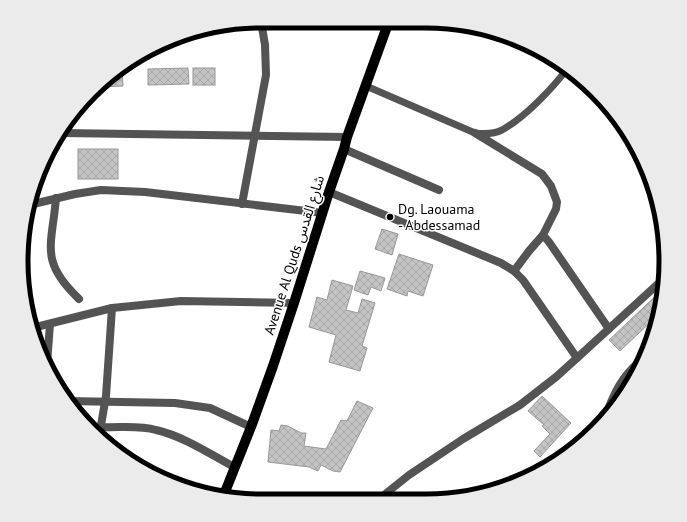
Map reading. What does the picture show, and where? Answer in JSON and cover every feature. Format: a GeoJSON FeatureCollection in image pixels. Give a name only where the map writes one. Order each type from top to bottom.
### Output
{"type":"FeatureCollection","features":[{"type":"Feature","properties":{"kind":"main road","name":"Avenue Al Quds شارع القدس"},"geometry":{"type":"LineString","coordinates":[[224,491],[251,427],[294,303],[347,137],[387,28]]}},
{"type":"Feature","properties":{"kind":"street"},"geometry":{"type":"LineString","coordinates":[[242,204],[266,75],[265,45],[262,28]]}},
{"type":"Feature","properties":{"kind":"street"},"geometry":{"type":"LineString","coordinates":[[66,133],[347,137]]}},
{"type":"Feature","properties":{"kind":"street"},"geometry":{"type":"LineString","coordinates":[[475,133],[542,174],[551,186],[557,202],[556,209],[543,235],[514,271]]}},
{"type":"Feature","properties":{"kind":"street"},"geometry":{"type":"LineString","coordinates":[[344,149],[439,190]]}},
{"type":"Feature","properties":{"kind":"street"},"geometry":{"type":"LineString","coordinates":[[35,203],[74,194],[101,190],[145,192],[323,213]]}},
{"type":"Feature","properties":{"kind":"street"},"geometry":{"type":"LineString","coordinates":[[329,192],[501,263],[514,271],[531,290],[577,358]]}},
{"type":"Feature","properties":{"kind":"street"},"geometry":{"type":"LineString","coordinates":[[56,198],[50,250],[56,274],[78,299]]}},
{"type":"Feature","properties":{"kind":"street"},"geometry":{"type":"LineString","coordinates":[[543,235],[608,329]]}},
{"type":"Feature","properties":{"kind":"street"},"geometry":{"type":"LineString","coordinates":[[385,494],[409,475],[463,439],[520,405],[556,378],[658,284]]}},
{"type":"Feature","properties":{"kind":"street"},"geometry":{"type":"LineString","coordinates":[[38,327],[112,308],[181,300],[294,303]]}},
{"type":"Feature","properties":{"kind":"street"},"geometry":{"type":"LineString","coordinates":[[112,308],[105,402],[100,428],[141,428],[156,430],[191,443],[234,467]]}},
{"type":"Feature","properties":{"kind":"street"},"geometry":{"type":"LineString","coordinates":[[48,354],[50,324]]}},
{"type":"Feature","properties":{"kind":"street"},"geometry":{"type":"LineString","coordinates":[[611,403],[618,385],[634,366]]}},
{"type":"Feature","properties":{"kind":"street"},"geometry":{"type":"LineString","coordinates":[[75,401],[175,403],[210,408],[251,427]]}},
{"type":"Feature","properties":{"kind":"lane"},"geometry":{"type":"LineString","coordinates":[[366,86],[475,133],[489,134],[502,130],[531,109],[564,73]]}},
{"type":"Feature","properties":{"kind":"building"},"geometry":{"type":"Polygon","coordinates":[[[188,68],[189,84],[148,85],[148,69],[188,68]]]}},
{"type":"Feature","properties":{"kind":"building"},"geometry":{"type":"Polygon","coordinates":[[[193,68],[215,68],[215,85],[193,85],[193,68]]]}},
{"type":"Feature","properties":{"kind":"building"},"geometry":{"type":"Polygon","coordinates":[[[122,74],[123,86],[106,87],[122,74]]]}},
{"type":"Feature","properties":{"kind":"building"},"geometry":{"type":"Polygon","coordinates":[[[78,149],[118,149],[118,179],[78,179],[78,149]]]}},
{"type":"Feature","properties":{"kind":"building"},"geometry":{"type":"Polygon","coordinates":[[[382,229],[398,234],[392,255],[375,249],[382,229]]]}},
{"type":"Feature","properties":{"kind":"building"},"geometry":{"type":"Polygon","coordinates":[[[399,254],[433,265],[423,296],[408,291],[407,296],[387,289],[399,254]]]}},
{"type":"Feature","properties":{"kind":"building"},"geometry":{"type":"Polygon","coordinates":[[[360,271],[385,278],[381,291],[371,287],[368,295],[354,290],[360,271]]]}},
{"type":"Feature","properties":{"kind":"building"},"geometry":{"type":"Polygon","coordinates":[[[332,280],[353,286],[346,310],[358,313],[362,299],[375,303],[362,346],[367,348],[360,371],[329,362],[336,335],[309,327],[317,297],[327,300],[332,280]]]}},
{"type":"Feature","properties":{"kind":"building"},"geometry":{"type":"Polygon","coordinates":[[[656,295],[651,322],[620,351],[609,340],[656,295]]]}},
{"type":"Feature","properties":{"kind":"building"},"geometry":{"type":"Polygon","coordinates":[[[542,396],[571,423],[540,457],[534,451],[550,434],[542,426],[544,425],[528,411],[542,396]]]}},
{"type":"Feature","properties":{"kind":"building"},"geometry":{"type":"Polygon","coordinates":[[[357,401],[373,408],[340,472],[333,471],[321,465],[318,471],[309,467],[268,462],[271,430],[279,431],[281,425],[288,426],[301,433],[306,433],[304,446],[326,449],[341,420],[347,421],[357,401]]]}},
{"type":"Feature","properties":{"kind":"place","name":"Dg. Laouama - Abdessamad"},"geometry":{"type":"Point","coordinates":[390,217]}}]}
